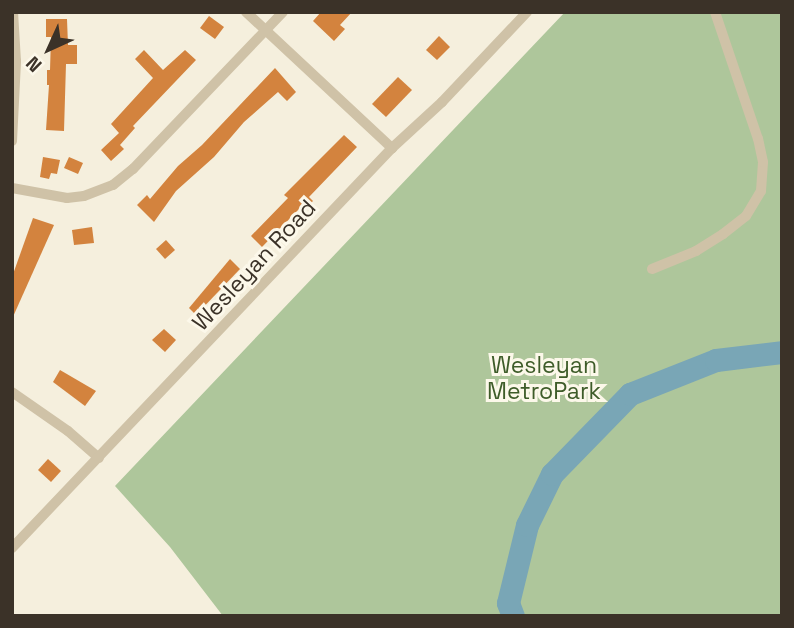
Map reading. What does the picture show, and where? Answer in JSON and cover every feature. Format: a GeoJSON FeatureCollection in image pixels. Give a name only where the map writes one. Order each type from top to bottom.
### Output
{"type":"FeatureCollection","features":[{"type":"Feature","properties":{"kind":"street"},"geometry":{"type":"LineString","coordinates":[[12,141],[16,61],[13,12]]}},
{"type":"Feature","properties":{"kind":"street"},"geometry":{"type":"LineString","coordinates":[[246,12],[391,149]]}},
{"type":"Feature","properties":{"kind":"street"},"geometry":{"type":"LineString","coordinates":[[12,188],[67,198],[84,196],[113,185],[133,169],[283,12]]}},
{"type":"Feature","properties":{"kind":"street","name":"Wesleyan Road"},"geometry":{"type":"LineString","coordinates":[[12,548],[391,149],[442,102],[527,12]]}},
{"type":"Feature","properties":{"kind":"street"},"geometry":{"type":"LineString","coordinates":[[652,269],[696,251],[723,234],[746,216],[761,191],[763,162],[758,139],[715,12]]}},
{"type":"Feature","properties":{"kind":"street"},"geometry":{"type":"LineString","coordinates":[[12,392],[68,431],[99,458]]}},
{"type":"Feature","properties":{"kind":"green space","name":"Wesleyan MetroPark"},"geometry":{"type":"Polygon","coordinates":[[[565,12],[782,12],[782,616],[223,616],[170,547],[115,486],[565,12]]]}},
{"type":"Feature","properties":{"kind":"building"},"geometry":{"type":"Polygon","coordinates":[[[321,12],[352,12],[340,25],[345,29],[334,41],[313,21],[321,12]]]}},
{"type":"Feature","properties":{"kind":"building"},"geometry":{"type":"Polygon","coordinates":[[[209,16],[224,27],[215,39],[200,28],[209,16]]]}},
{"type":"Feature","properties":{"kind":"building"},"geometry":{"type":"Polygon","coordinates":[[[46,19],[67,19],[68,45],[77,45],[77,64],[66,64],[64,131],[46,130],[49,85],[47,70],[50,70],[51,37],[46,37],[46,19]]]}},
{"type":"Feature","properties":{"kind":"building"},"geometry":{"type":"Polygon","coordinates":[[[439,36],[450,47],[437,60],[426,50],[439,36]]]}},
{"type":"Feature","properties":{"kind":"building"},"geometry":{"type":"Polygon","coordinates":[[[144,50],[163,70],[185,50],[196,60],[133,126],[135,128],[120,145],[124,149],[111,161],[101,150],[119,133],[111,124],[153,78],[135,59],[144,50]]]}},
{"type":"Feature","properties":{"kind":"building"},"geometry":{"type":"Polygon","coordinates":[[[275,68],[296,92],[287,101],[278,92],[244,122],[214,157],[176,191],[154,222],[137,205],[147,195],[150,199],[178,166],[202,145],[275,68]]]}},
{"type":"Feature","properties":{"kind":"building"},"geometry":{"type":"Polygon","coordinates":[[[398,77],[412,90],[386,117],[372,104],[398,77]]]}},
{"type":"Feature","properties":{"kind":"building"},"geometry":{"type":"Polygon","coordinates":[[[344,135],[357,147],[309,197],[313,201],[302,212],[299,209],[262,247],[251,236],[288,198],[284,195],[344,135]]]}},
{"type":"Feature","properties":{"kind":"building"},"geometry":{"type":"Polygon","coordinates":[[[43,157],[60,160],[57,174],[51,173],[49,179],[40,177],[43,157]]]}},
{"type":"Feature","properties":{"kind":"building"},"geometry":{"type":"Polygon","coordinates":[[[69,157],[83,163],[78,174],[64,168],[69,157]]]}},
{"type":"Feature","properties":{"kind":"building"},"geometry":{"type":"Polygon","coordinates":[[[33,218],[54,225],[12,319],[12,277],[33,218]]]}},
{"type":"Feature","properties":{"kind":"building"},"geometry":{"type":"Polygon","coordinates":[[[92,227],[94,243],[74,245],[72,230],[92,227]]]}},
{"type":"Feature","properties":{"kind":"building"},"geometry":{"type":"Polygon","coordinates":[[[166,240],[175,250],[165,259],[156,249],[166,240]]]}},
{"type":"Feature","properties":{"kind":"building"},"geometry":{"type":"Polygon","coordinates":[[[230,259],[240,269],[196,315],[189,308],[230,259]]]}},
{"type":"Feature","properties":{"kind":"building"},"geometry":{"type":"Polygon","coordinates":[[[164,329],[176,340],[165,352],[152,340],[164,329]]]}},
{"type":"Feature","properties":{"kind":"building"},"geometry":{"type":"Polygon","coordinates":[[[60,370],[96,391],[85,406],[53,382],[60,370]]]}},
{"type":"Feature","properties":{"kind":"building"},"geometry":{"type":"Polygon","coordinates":[[[48,459],[61,471],[51,482],[38,470],[48,459]]]}},
{"type":"Feature","properties":{"kind":"waterway"},"geometry":{"type":"LineString","coordinates":[[513,616],[508,603],[527,525],[552,474],[630,394],[716,360],[782,352]]}}]}
